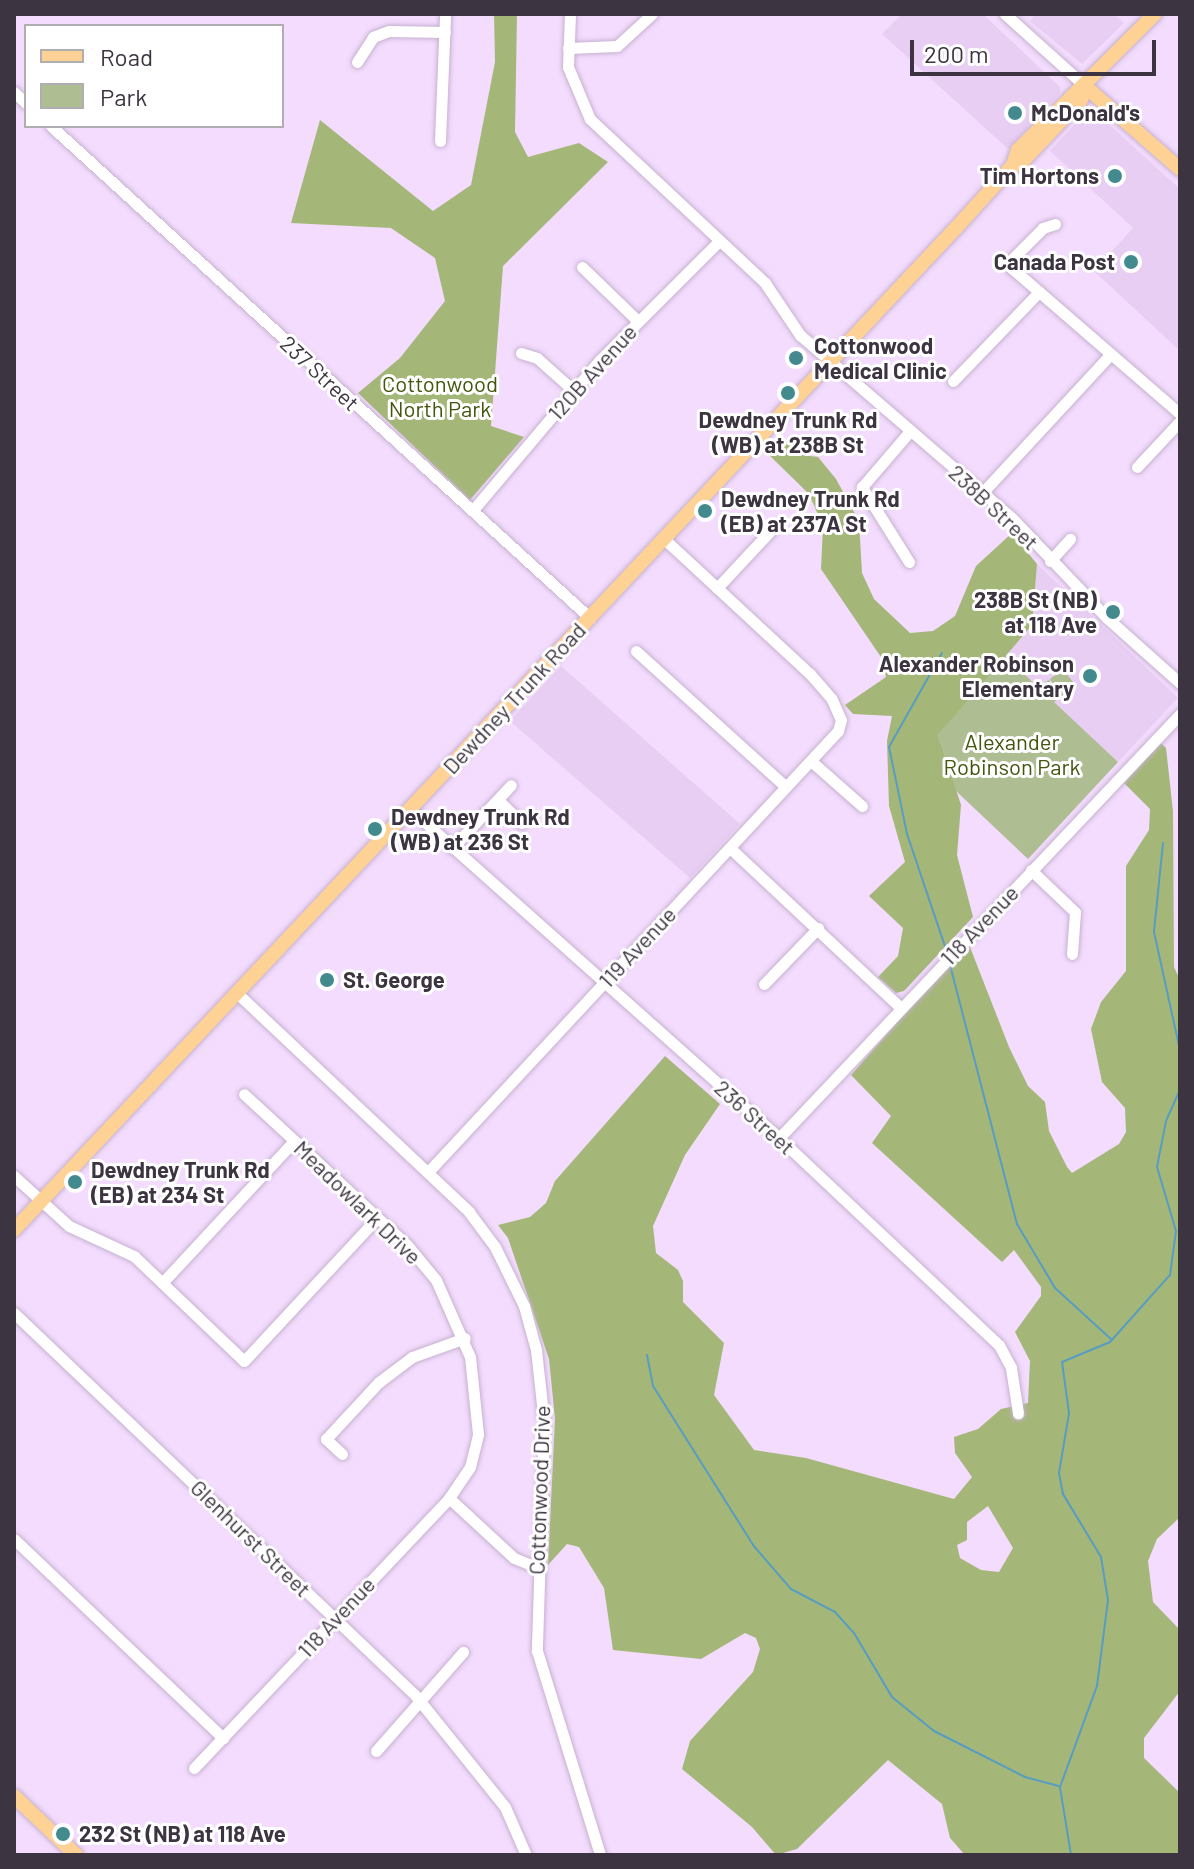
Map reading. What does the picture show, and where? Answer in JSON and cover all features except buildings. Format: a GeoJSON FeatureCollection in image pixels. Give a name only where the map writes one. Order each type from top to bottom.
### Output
{"type":"FeatureCollection","features":[{"type":"Feature","properties":{"kind":"main road","name":"Dewdney Trunk Road"},"geometry":{"type":"LineString","coordinates":[[14,1230],[1013,165],[1020,164],[1081,100],[1086,87],[1155,14]]}},
{"type":"Feature","properties":{"kind":"main road"},"geometry":{"type":"LineString","coordinates":[[1086,87],[1180,169]]}},
{"type":"Feature","properties":{"kind":"main road"},"geometry":{"type":"LineString","coordinates":[[14,1796],[76,1855]]}},
{"type":"Feature","properties":{"kind":"street"},"geometry":{"type":"LineString","coordinates":[[440,141],[445,14]]}},
{"type":"Feature","properties":{"kind":"street","name":"238B Street"},"geometry":{"type":"LineString","coordinates":[[570,14],[568,48],[571,82],[590,119],[775,294],[804,335],[983,492],[1050,561],[1180,683]]}},
{"type":"Feature","properties":{"kind":"street"},"geometry":{"type":"LineString","coordinates":[[568,48],[617,46],[652,14]]}},
{"type":"Feature","properties":{"kind":"street"},"geometry":{"type":"LineString","coordinates":[[1005,14],[1086,87]]}},
{"type":"Feature","properties":{"kind":"street"},"geometry":{"type":"LineString","coordinates":[[357,62],[373,37],[389,31],[445,32]]}},
{"type":"Feature","properties":{"kind":"street","name":"237 Street"},"geometry":{"type":"LineString","coordinates":[[53,128],[590,618]]}},
{"type":"Feature","properties":{"kind":"street"},"geometry":{"type":"LineString","coordinates":[[1055,224],[1043,228],[1007,264],[1180,414]]}},
{"type":"Feature","properties":{"kind":"street","name":"120B Avenue"},"geometry":{"type":"LineString","coordinates":[[473,510],[638,321],[719,241]]}},
{"type":"Feature","properties":{"kind":"street"},"geometry":{"type":"LineString","coordinates":[[582,267],[638,321]]}},
{"type":"Feature","properties":{"kind":"street"},"geometry":{"type":"LineString","coordinates":[[953,381],[1039,292]]}},
{"type":"Feature","properties":{"kind":"street"},"geometry":{"type":"LineString","coordinates":[[521,353],[537,358],[574,391]]}},
{"type":"Feature","properties":{"kind":"street"},"geometry":{"type":"LineString","coordinates":[[983,492],[1111,354]]}},
{"type":"Feature","properties":{"kind":"street"},"geometry":{"type":"LineString","coordinates":[[1137,467],[1180,421]]}},
{"type":"Feature","properties":{"kind":"street"},"geometry":{"type":"LineString","coordinates":[[909,562],[862,487],[910,431]]}},
{"type":"Feature","properties":{"kind":"street"},"geometry":{"type":"LineString","coordinates":[[664,539],[717,588],[771,530]]}},
{"type":"Feature","properties":{"kind":"street"},"geometry":{"type":"LineString","coordinates":[[1050,561],[1070,539]]}},
{"type":"Feature","properties":{"kind":"street","name":"119 Avenue"},"geometry":{"type":"LineString","coordinates":[[428,1172],[838,731],[841,720],[831,698],[810,674],[717,588]]}},
{"type":"Feature","properties":{"kind":"street"},"geometry":{"type":"LineString","coordinates":[[636,651],[786,787]]}},
{"type":"Feature","properties":{"kind":"street","name":"118 Avenue"},"geometry":{"type":"LineString","coordinates":[[779,1138],[1180,714]]}},
{"type":"Feature","properties":{"kind":"street"},"geometry":{"type":"LineString","coordinates":[[811,761],[862,806]]}},
{"type":"Feature","properties":{"kind":"street"},"geometry":{"type":"LineString","coordinates":[[452,848],[511,785]]}},
{"type":"Feature","properties":{"kind":"street"},"geometry":{"type":"LineString","coordinates":[[498,800],[522,823]]}},
{"type":"Feature","properties":{"kind":"street","name":"236 Street"},"geometry":{"type":"LineString","coordinates":[[410,809],[779,1138],[999,1345],[1011,1368],[1018,1413]]}},
{"type":"Feature","properties":{"kind":"street"},"geometry":{"type":"LineString","coordinates":[[730,848],[900,1007]]}},
{"type":"Feature","properties":{"kind":"street"},"geometry":{"type":"LineString","coordinates":[[1031,870],[1075,912],[1072,954]]}},
{"type":"Feature","properties":{"kind":"street"},"geometry":{"type":"LineString","coordinates":[[764,984],[818,928]]}},
{"type":"Feature","properties":{"kind":"street","name":"Cottonwood Drive"},"geometry":{"type":"LineString","coordinates":[[237,993],[428,1172],[488,1235],[530,1322],[544,1423],[536,1567],[538,1660],[600,1855]]}},
{"type":"Feature","properties":{"kind":"street","name":"Meadowlark Drive"},"geometry":{"type":"LineString","coordinates":[[244,1094],[377,1218],[436,1280],[465,1338],[477,1416],[472,1462]]}},
{"type":"Feature","properties":{"kind":"street"},"geometry":{"type":"LineString","coordinates":[[163,1282],[294,1141]]}},
{"type":"Feature","properties":{"kind":"street"},"geometry":{"type":"LineString","coordinates":[[14,1176],[74,1230],[127,1251],[244,1361],[377,1218]]}},
{"type":"Feature","properties":{"kind":"street","name":"Glenhurst Street"},"geometry":{"type":"LineString","coordinates":[[14,1313],[421,1703],[459,1756],[505,1807],[526,1855]]}},
{"type":"Feature","properties":{"kind":"street"},"geometry":{"type":"LineString","coordinates":[[342,1454],[326,1439],[386,1375],[420,1353],[465,1338]]}},
{"type":"Feature","properties":{"kind":"street","name":"118 Avenue"},"geometry":{"type":"LineString","coordinates":[[194,1768],[449,1498],[472,1462]]}},
{"type":"Feature","properties":{"kind":"street"},"geometry":{"type":"LineString","coordinates":[[449,1498],[514,1558],[536,1567]]}},
{"type":"Feature","properties":{"kind":"street"},"geometry":{"type":"LineString","coordinates":[[14,1539],[223,1738]]}},
{"type":"Feature","properties":{"kind":"street"},"geometry":{"type":"LineString","coordinates":[[376,1751],[463,1652]]}},
{"type":"Feature","properties":{"kind":"shaded area"},"geometry":{"type":"Polygon","coordinates":[[[902,14],[983,14],[1060,87],[1060,93],[1008,149],[882,34],[902,14]]]}},
{"type":"Feature","properties":{"kind":"shaded area"},"geometry":{"type":"Polygon","coordinates":[[[1036,14],[1114,14],[1124,23],[1082,64],[1030,21],[1036,14]]]}},
{"type":"Feature","properties":{"kind":"shaded area"},"geometry":{"type":"Polygon","coordinates":[[[1087,111],[1094,111],[1180,189],[1180,351],[1094,271],[1133,228],[1050,151],[1087,111]]]}},
{"type":"Feature","properties":{"kind":"shaded area","name":"Alexander Robinson Elementary"},"geometry":{"type":"Polygon","coordinates":[[[1037,564],[1178,698],[1118,762],[1003,654],[1032,625],[1037,564]]]}},
{"type":"Feature","properties":{"kind":"shaded area"},"geometry":{"type":"Polygon","coordinates":[[[561,666],[740,824],[690,878],[510,721],[561,666]]]}},
{"type":"Feature","properties":{"kind":"green space","name":"Cottonwood North Park"},"geometry":{"type":"Polygon","coordinates":[[[494,14],[517,14],[515,132],[528,157],[579,143],[608,162],[503,266],[491,426],[524,437],[470,500],[358,393],[400,358],[445,301],[435,258],[391,228],[291,223],[320,120],[433,211],[471,185],[495,62],[494,14]]]}},
{"type":"Feature","properties":{"kind":"green space"},"geometry":{"type":"Polygon","coordinates":[[[781,437],[802,455],[818,457],[836,479],[859,521],[862,573],[874,599],[910,633],[933,631],[955,616],[976,566],[1012,533],[1037,564],[1032,625],[938,735],[961,805],[957,855],[973,917],[904,991],[896,993],[878,977],[898,956],[903,928],[869,896],[905,862],[889,806],[887,741],[892,716],[853,714],[845,705],[886,677],[883,660],[821,569],[823,526],[809,494],[766,452],[781,437]]]}},
{"type":"Feature","properties":{"kind":"green space","name":"Alexander Robinson Park"},"geometry":{"type":"Polygon","coordinates":[[[1003,654],[1038,687],[1049,680],[1057,691],[1050,679],[1063,669],[1076,686],[1054,702],[1118,762],[1028,859],[956,791],[938,735],[1003,654]]]}},
{"type":"Feature","properties":{"kind":"green space"},"geometry":{"type":"Polygon","coordinates":[[[1161,743],[1166,748],[1173,811],[1174,967],[1180,980],[1180,1517],[1157,1539],[1148,1561],[1153,1602],[1180,1630],[1180,1691],[1144,1738],[1144,1758],[1180,1793],[1180,1855],[965,1855],[950,1838],[942,1804],[888,1760],[797,1849],[776,1855],[752,1827],[682,1769],[690,1741],[753,1672],[760,1649],[756,1638],[745,1633],[701,1659],[613,1650],[604,1588],[579,1547],[567,1544],[548,1565],[555,1419],[549,1359],[508,1238],[498,1225],[530,1217],[546,1203],[555,1181],[665,1056],[720,1104],[685,1155],[653,1226],[656,1253],[678,1270],[683,1281],[683,1302],[724,1343],[714,1395],[754,1450],[806,1458],[954,1499],[972,1477],[955,1453],[954,1437],[978,1429],[1001,1409],[1028,1403],[1030,1361],[1015,1332],[1041,1296],[1041,1287],[1014,1250],[1002,1262],[872,1143],[891,1116],[851,1075],[968,942],[1009,1047],[1028,1086],[1045,1102],[1049,1131],[1067,1167],[1072,1173],[1119,1144],[1126,1132],[1125,1108],[1102,1082],[1091,1029],[1101,1002],[1126,971],[1126,866],[1149,830],[1150,809],[1124,783],[1161,743]],[[988,1506],[967,1522],[967,1540],[957,1545],[960,1558],[981,1570],[999,1572],[1013,1548],[988,1506]]]}},
{"type":"Feature","properties":{"kind":"waterway"},"geometry":{"type":"LineString","coordinates":[[942,653],[889,747],[907,834],[946,949]]}},
{"type":"Feature","properties":{"kind":"waterway"},"geometry":{"type":"LineString","coordinates":[[1163,843],[1154,932],[1180,1050]]}},
{"type":"Feature","properties":{"kind":"waterway"},"geometry":{"type":"LineString","coordinates":[[950,965],[1017,1224],[1055,1288],[1111,1339]]}},
{"type":"Feature","properties":{"kind":"waterway"},"geometry":{"type":"LineString","coordinates":[[1071,1855],[1060,1787],[1097,1686],[1108,1600],[1101,1557],[1063,1494],[1059,1473],[1069,1413],[1062,1362],[1110,1342],[1170,1275],[1176,1231],[1157,1167],[1166,1121],[1180,1089]]}},
{"type":"Feature","properties":{"kind":"waterway"},"geometry":{"type":"LineString","coordinates":[[647,1355],[653,1386],[753,1545],[791,1589],[835,1612],[854,1633],[892,1697],[934,1731],[1025,1777],[1059,1786]]}},
{"type":"Feature","properties":{"kind":"place","name":"McDonald's"},"geometry":{"type":"Point","coordinates":[1015,113]}},
{"type":"Feature","properties":{"kind":"place","name":"Tim Hortons"},"geometry":{"type":"Point","coordinates":[1115,176]}},
{"type":"Feature","properties":{"kind":"place","name":"Canada Post"},"geometry":{"type":"Point","coordinates":[1131,262]}},
{"type":"Feature","properties":{"kind":"place","name":"Cottonwood Medical Clinic"},"geometry":{"type":"Point","coordinates":[796,358]}},
{"type":"Feature","properties":{"kind":"place","name":"Dewdney Trunk Rd (WB) at 238B St"},"geometry":{"type":"Point","coordinates":[788,393]}},
{"type":"Feature","properties":{"kind":"place","name":"Dewdney Trunk Rd (EB) at 237A St"},"geometry":{"type":"Point","coordinates":[705,511]}},
{"type":"Feature","properties":{"kind":"place","name":"238B St (NB) at 118 Ave"},"geometry":{"type":"Point","coordinates":[1113,612]}},
{"type":"Feature","properties":{"kind":"place","name":"Alexander Robinson Elementary"},"geometry":{"type":"Point","coordinates":[1090,676]}},
{"type":"Feature","properties":{"kind":"place","name":"Dewdney Trunk Rd (WB) at 236 St"},"geometry":{"type":"Point","coordinates":[375,829]}},
{"type":"Feature","properties":{"kind":"place","name":"St. George"},"geometry":{"type":"Point","coordinates":[327,980]}},
{"type":"Feature","properties":{"kind":"place","name":"Dewdney Trunk Rd (EB) at 234 St"},"geometry":{"type":"Point","coordinates":[75,1182]}},
{"type":"Feature","properties":{"kind":"place","name":"232 St (NB) at 118 Ave"},"geometry":{"type":"Point","coordinates":[63,1834]}}]}
